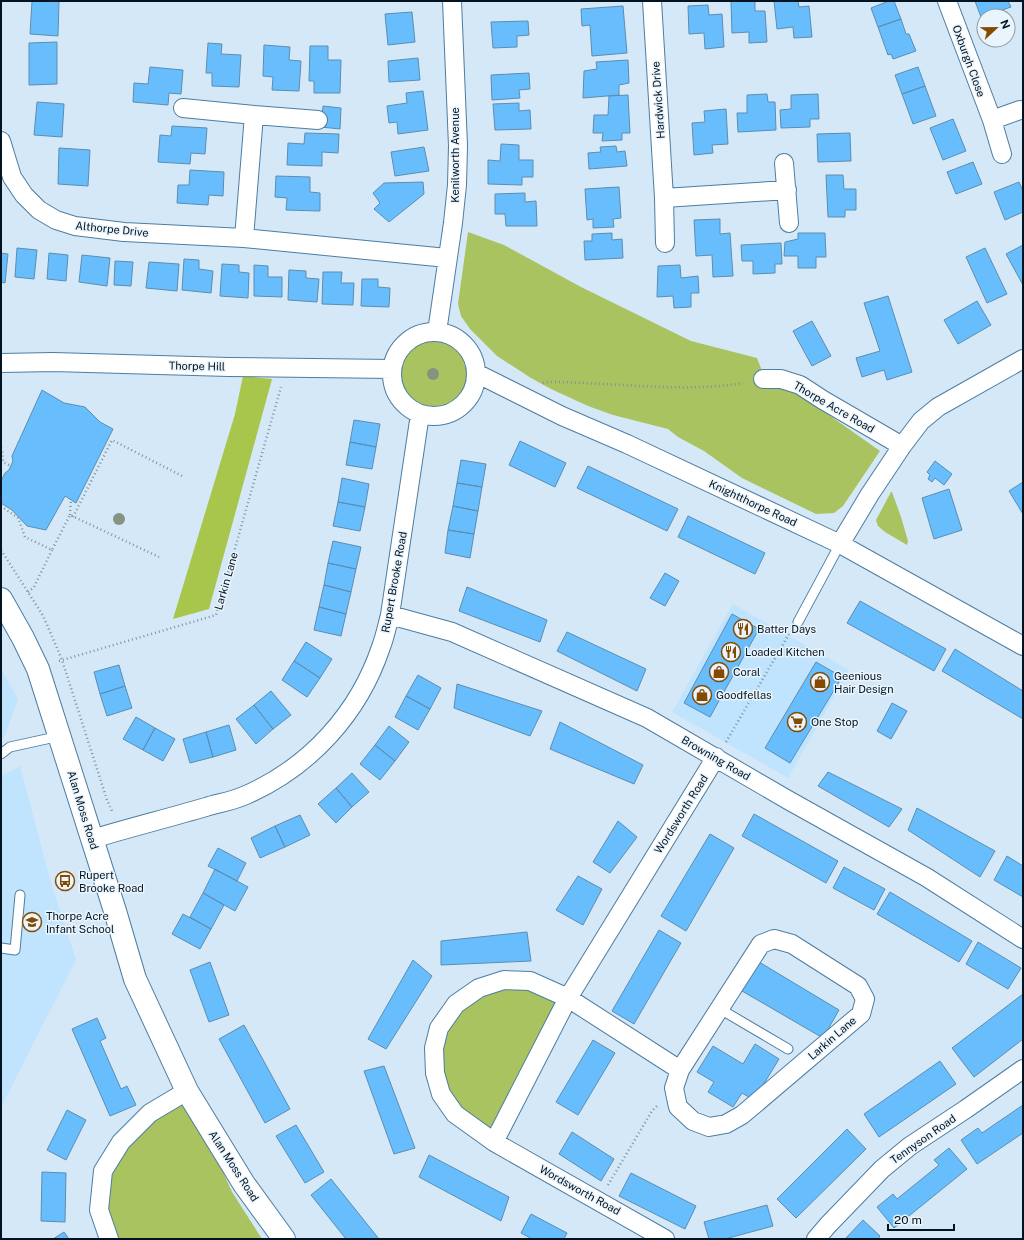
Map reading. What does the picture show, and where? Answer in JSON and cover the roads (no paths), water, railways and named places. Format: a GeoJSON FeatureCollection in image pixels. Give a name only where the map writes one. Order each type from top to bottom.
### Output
{"type":"FeatureCollection","features":[{"type":"Feature","properties":{"kind":"street","name":"Kenilworth Avenue"},"geometry":{"type":"LineString","coordinates":[[437,332],[457,185],[458,146],[452,1]]}},
{"type":"Feature","properties":{"kind":"street","name":"Hardwick Drive"},"geometry":{"type":"LineString","coordinates":[[652,1],[664,198],[665,243]]}},
{"type":"Feature","properties":{"kind":"street","name":"Oxburgh Close"},"geometry":{"type":"LineString","coordinates":[[947,1],[992,120],[1002,154]]}},
{"type":"Feature","properties":{"kind":"street"},"geometry":{"type":"LineString","coordinates":[[183,108],[318,120]]}},
{"type":"Feature","properties":{"kind":"street"},"geometry":{"type":"LineString","coordinates":[[992,120],[1020,110]]}},
{"type":"Feature","properties":{"kind":"street"},"geometry":{"type":"LineString","coordinates":[[244,238],[254,115]]}},
{"type":"Feature","properties":{"kind":"street","name":"Althorpe Drive"},"geometry":{"type":"LineString","coordinates":[[1,141],[12,176],[24,195],[39,210],[56,220],[76,226],[124,232],[244,238],[448,258]]}},
{"type":"Feature","properties":{"kind":"street"},"geometry":{"type":"LineString","coordinates":[[784,163],[789,223]]}},
{"type":"Feature","properties":{"kind":"street"},"geometry":{"type":"LineString","coordinates":[[664,198],[787,190]]}},
{"type":"Feature","properties":{"kind":"street"},"geometry":{"type":"LineString","coordinates":[[437,332],[448,334],[458,339],[466,347],[474,360],[476,373],[474,388],[466,402],[453,412],[437,416],[420,414],[407,407],[399,397],[393,384],[392,369],[396,356],[405,343],[426,333],[437,332]]}},
{"type":"Feature","properties":{"kind":"street"},"geometry":{"type":"LineString","coordinates":[[840,544],[870,494],[902,446],[921,421],[938,407],[1023,359]]}},
{"type":"Feature","properties":{"kind":"street","name":"Thorpe Hill"},"geometry":{"type":"LineString","coordinates":[[1,363],[53,362],[392,369]]}},
{"type":"Feature","properties":{"kind":"street","name":"Knightthorpe Road"},"geometry":{"type":"LineString","coordinates":[[476,373],[562,416],[627,444],[840,544],[1023,646]]}},
{"type":"Feature","properties":{"kind":"street","name":"Thorpe Acre Road"},"geometry":{"type":"LineString","coordinates":[[763,379],[781,379],[800,385],[902,446]]}},
{"type":"Feature","properties":{"kind":"street","name":"Rupert Brooke Road"},"geometry":{"type":"LineString","coordinates":[[92,839],[245,795],[286,773],[308,757],[328,738],[344,718],[359,695],[381,648],[390,615],[420,414]]}},
{"type":"Feature","properties":{"kind":"street","name":"Alan Moss Road"},"geometry":{"type":"LineString","coordinates":[[1,599],[23,638],[38,669],[115,911],[135,979],[187,1091],[244,1184],[284,1239]]}},
{"type":"Feature","properties":{"kind":"street","name":"Browning Road"},"geometry":{"type":"LineString","coordinates":[[390,615],[452,632],[647,718],[788,800],[926,877],[1023,939]]}},
{"type":"Feature","properties":{"kind":"street","name":"Wordsworth Road"},"geometry":{"type":"LineString","coordinates":[[494,1142],[568,998],[716,757]]}},
{"type":"Feature","properties":{"kind":"street","name":"Larkin Lane"},"geometry":{"type":"LineString","coordinates":[[774,939],[792,944],[858,986],[865,999],[861,1014],[742,1115],[726,1124],[709,1126],[693,1121],[678,1107],[674,1088],[680,1070],[761,944],[774,939]]}},
{"type":"Feature","properties":{"kind":"street","name":"Wordsworth Road"},"geometry":{"type":"LineString","coordinates":[[568,998],[530,981],[504,980],[479,988],[456,1004],[439,1028],[434,1048],[435,1073],[441,1094],[455,1114],[494,1142],[665,1239]]}},
{"type":"Feature","properties":{"kind":"street"},"geometry":{"type":"LineString","coordinates":[[568,998],[680,1070]]}},
{"type":"Feature","properties":{"kind":"street","name":"Tennyson Road"},"geometry":{"type":"LineString","coordinates":[[816,1239],[882,1169],[910,1146],[966,1109],[1023,1068]]}},
{"type":"Feature","properties":{"kind":"street"},"geometry":{"type":"LineString","coordinates":[[109,1239],[99,1210],[103,1172],[121,1142],[150,1113],[187,1091]]}},
{"type":"Feature","properties":{"kind":"lane"},"geometry":{"type":"LineString","coordinates":[[798,622],[840,544]]}},
{"type":"Feature","properties":{"kind":"lane"},"geometry":{"type":"LineString","coordinates":[[1,754],[10,747],[60,736]]}},
{"type":"Feature","properties":{"kind":"lane"},"geometry":{"type":"LineString","coordinates":[[1,948],[16,950],[20,895]]}},
{"type":"Feature","properties":{"kind":"lane"},"geometry":{"type":"LineString","coordinates":[[720,1009],[788,1048]]}},
{"type":"Feature","properties":{"kind":"place","name":"Batter Days"},"geometry":{"type":"Point","coordinates":[743,629]}},
{"type":"Feature","properties":{"kind":"place","name":"Loaded Kitchen"},"geometry":{"type":"Point","coordinates":[731,652]}},
{"type":"Feature","properties":{"kind":"place","name":"Coral"},"geometry":{"type":"Point","coordinates":[719,672]}},
{"type":"Feature","properties":{"kind":"place","name":"Geenious Hair Design"},"geometry":{"type":"Point","coordinates":[820,682]}},
{"type":"Feature","properties":{"kind":"place","name":"Goodfellas"},"geometry":{"type":"Point","coordinates":[702,695]}},
{"type":"Feature","properties":{"kind":"place","name":"One Stop"},"geometry":{"type":"Point","coordinates":[797,722]}},
{"type":"Feature","properties":{"kind":"place","name":"Rupert Brooke Road"},"geometry":{"type":"Point","coordinates":[65,881]}},
{"type":"Feature","properties":{"kind":"place","name":"Thorpe Acre Infant School"},"geometry":{"type":"Point","coordinates":[32,922]}}]}
